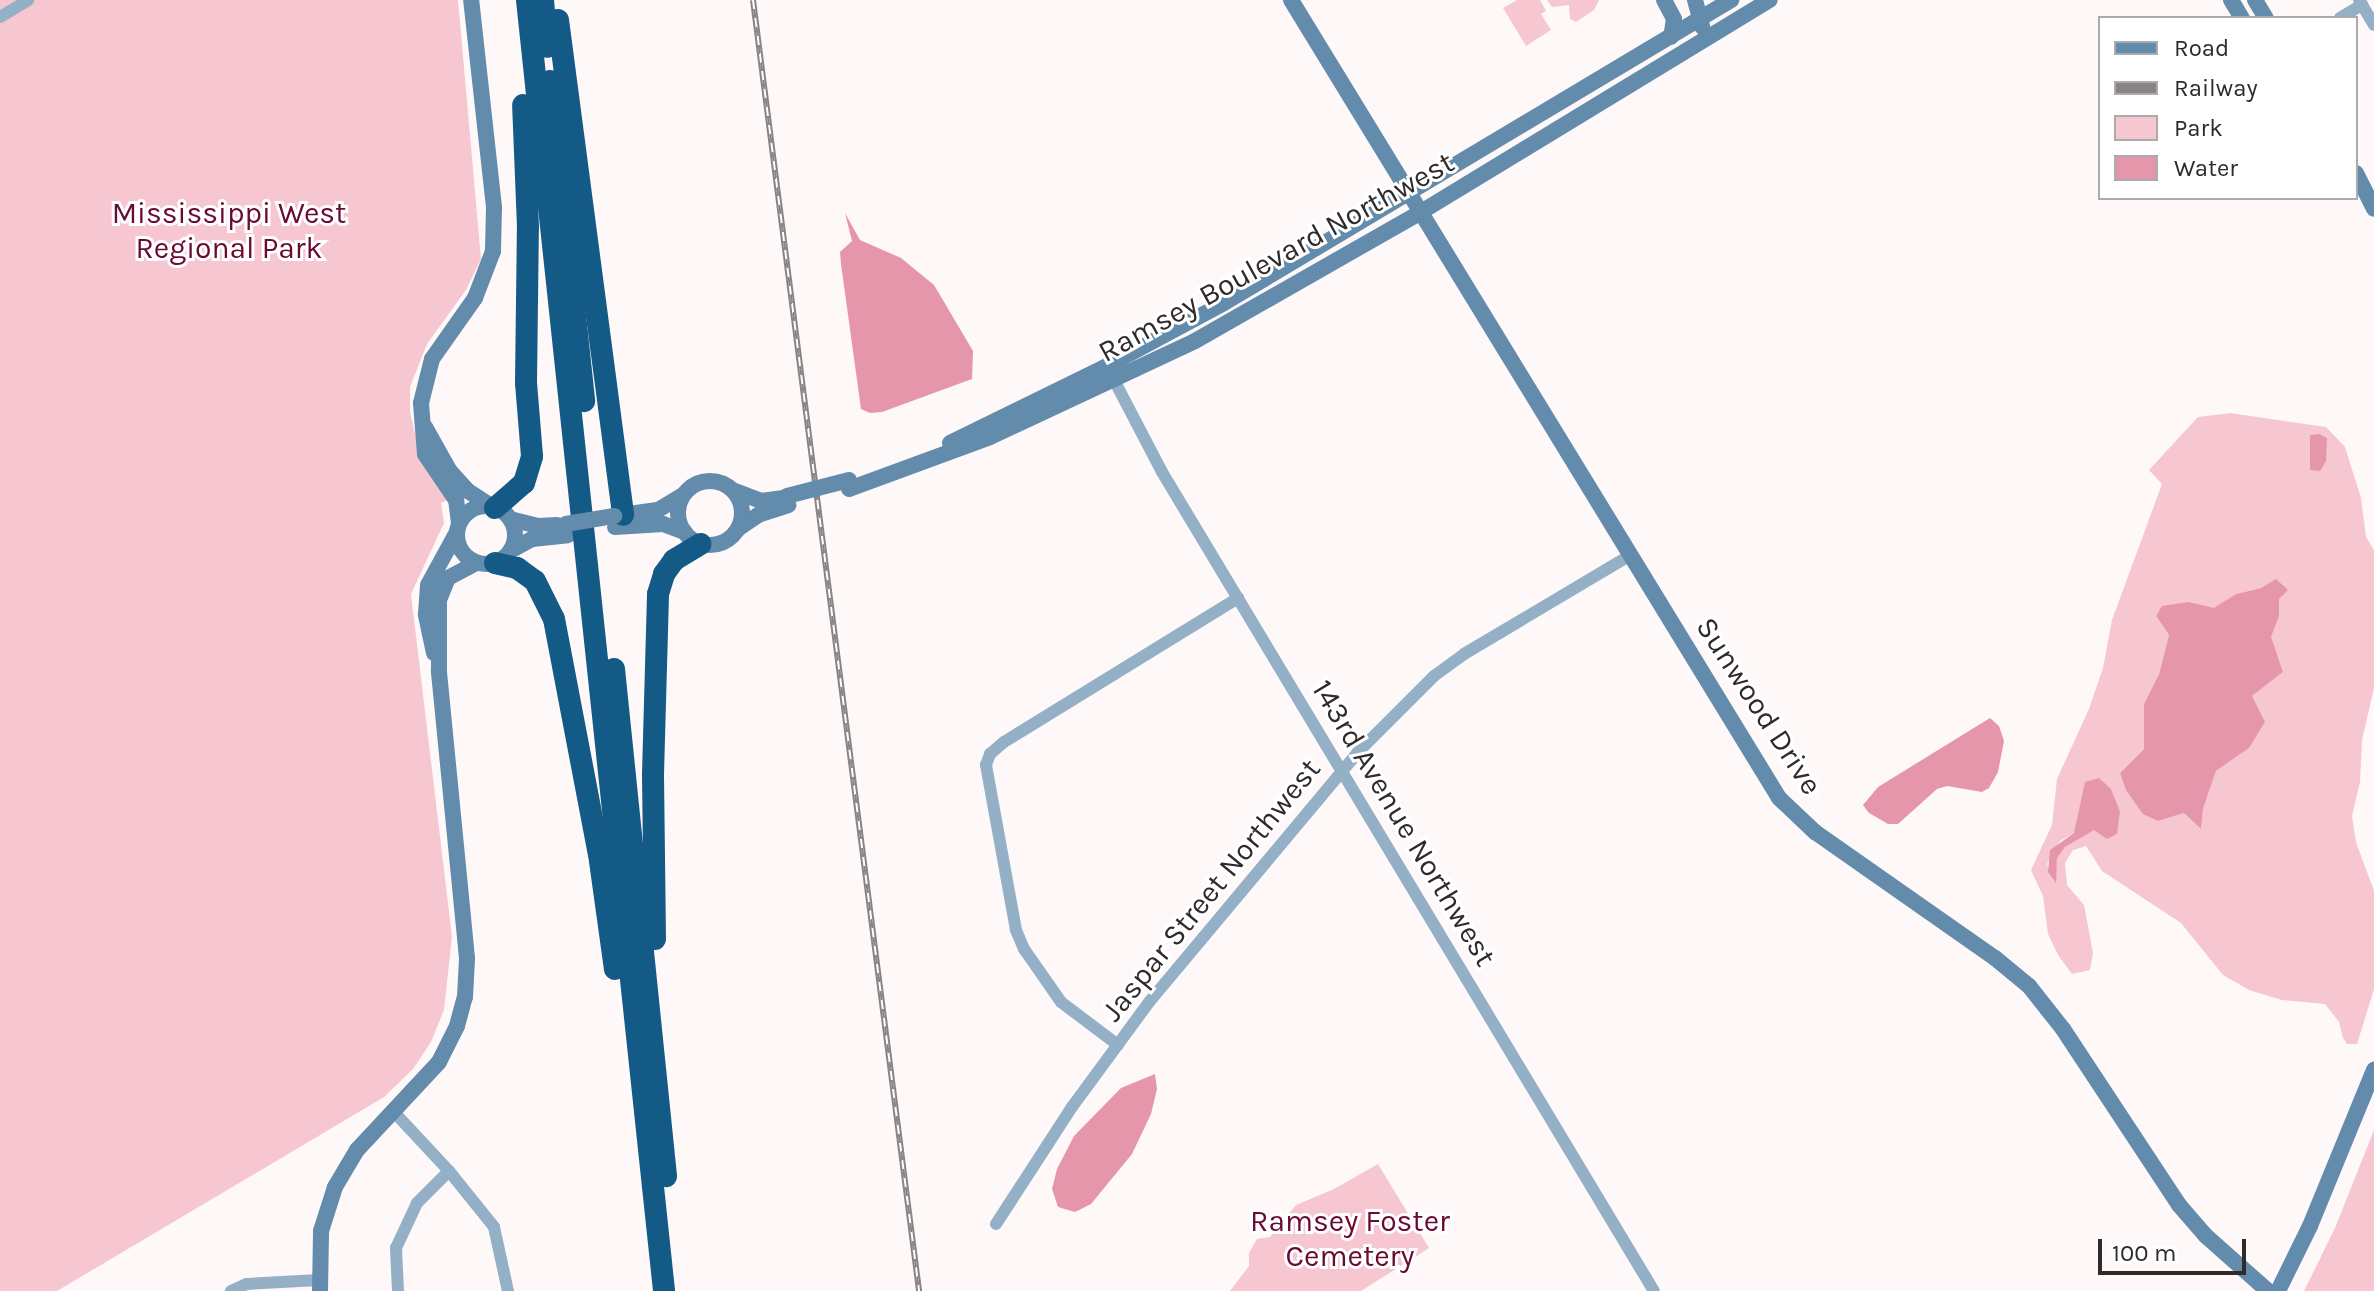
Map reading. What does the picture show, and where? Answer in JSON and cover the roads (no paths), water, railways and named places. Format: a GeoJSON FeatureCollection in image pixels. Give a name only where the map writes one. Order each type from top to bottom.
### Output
{"type":"FeatureCollection","features":[{"type":"Feature","properties":{"kind":"highway"},"geometry":{"type":"LineString","coordinates":[[499,511],[524,483],[532,456],[526,383],[528,227],[525,0]]}},
{"type":"Feature","properties":{"kind":"highway"},"geometry":{"type":"LineString","coordinates":[[525,0],[664,1291]]}},
{"type":"Feature","properties":{"kind":"highway"},"geometry":{"type":"LineString","coordinates":[[543,0],[679,1291]]}},
{"type":"Feature","properties":{"kind":"highway"},"geometry":{"type":"LineString","coordinates":[[555,0],[617,520]]}},
{"type":"Feature","properties":{"kind":"highway"},"geometry":{"type":"LineString","coordinates":[[656,1080],[653,774],[658,594],[664,574],[693,538]]}},
{"type":"Feature","properties":{"kind":"highway"},"geometry":{"type":"LineString","coordinates":[[494,559],[517,568],[535,581],[554,619],[646,1139]]}},
{"type":"Feature","properties":{"kind":"street"},"geometry":{"type":"LineString","coordinates":[[0,17],[28,0]]}},
{"type":"Feature","properties":{"kind":"street"},"geometry":{"type":"LineString","coordinates":[[471,0],[494,207],[493,251],[475,298],[432,359],[423,386],[421,419],[425,454],[456,500],[461,551],[494,559]]}},
{"type":"Feature","properties":{"kind":"street","name":"Sunwood Drive"},"geometry":{"type":"LineString","coordinates":[[1291,0],[1786,806],[1840,850],[1995,958],[2029,986],[2063,1029],[2179,1205],[2214,1244],[2268,1291]]}},
{"type":"Feature","properties":{"kind":"street"},"geometry":{"type":"LineString","coordinates":[[1664,0],[1674,19],[1671,37]]}},
{"type":"Feature","properties":{"kind":"street"},"geometry":{"type":"LineString","coordinates":[[1570,121],[1578,107],[1696,36],[1702,30],[1702,17],[1695,0]]}},
{"type":"Feature","properties":{"kind":"street","name":"Ramsey Boulevard Northwest"},"geometry":{"type":"LineString","coordinates":[[849,484],[944,446],[1103,368],[1411,194],[1731,0]]}},
{"type":"Feature","properties":{"kind":"street","name":"Ramsey Boulevard Northwest"},"geometry":{"type":"LineString","coordinates":[[739,528],[788,501],[990,437],[1195,341],[1421,212],[1770,0]]}},
{"type":"Feature","properties":{"kind":"street"},"geometry":{"type":"LineString","coordinates":[[2343,16],[2360,3],[2374,25]]}},
{"type":"Feature","properties":{"kind":"street"},"geometry":{"type":"LineString","coordinates":[[2358,177],[2374,209]]}},
{"type":"Feature","properties":{"kind":"street"},"geometry":{"type":"LineString","coordinates":[[2358,198],[2374,218]]}},
{"type":"Feature","properties":{"kind":"street","name":"143rd Avenue Northwest"},"geometry":{"type":"LineString","coordinates":[[1114,380],[1132,419],[1238,598],[1654,1291]]}},
{"type":"Feature","properties":{"kind":"street"},"geometry":{"type":"LineString","coordinates":[[421,419],[449,470],[468,491],[499,511],[538,526],[567,529]]}},
{"type":"Feature","properties":{"kind":"street"},"geometry":{"type":"LineString","coordinates":[[231,1291],[247,1284],[320,1286],[321,1231],[335,1187],[357,1150],[439,1062],[457,1026],[467,982],[467,947],[439,670],[439,600],[443,584],[456,572],[494,559],[532,539],[658,510],[694,485],[710,480],[735,491],[742,506],[739,528],[723,543],[693,538],[663,524],[617,520]]}},
{"type":"Feature","properties":{"kind":"street","name":"Ramsey Boulevard Northwest"},"geometry":{"type":"LineString","coordinates":[[735,491],[761,501],[788,501]]}},
{"type":"Feature","properties":{"kind":"street"},"geometry":{"type":"LineString","coordinates":[[683,495],[678,514],[693,538]]}},
{"type":"Feature","properties":{"kind":"street"},"geometry":{"type":"LineString","coordinates":[[439,670],[428,630],[428,585],[458,528],[472,509],[499,511]]}},
{"type":"Feature","properties":{"kind":"street"},"geometry":{"type":"LineString","coordinates":[[494,559],[515,538],[499,511]]}},
{"type":"Feature","properties":{"kind":"street","name":"Jaspar Street Northwest"},"geometry":{"type":"LineString","coordinates":[[996,1224],[1072,1107],[1118,1045],[1205,932],[1342,771],[1434,676],[1464,654],[1631,555]]}},
{"type":"Feature","properties":{"kind":"street"},"geometry":{"type":"LineString","coordinates":[[1118,1045],[1061,1002],[1024,949],[1016,930],[985,773],[990,754],[1004,742],[1238,598]]}},
{"type":"Feature","properties":{"kind":"street"},"geometry":{"type":"LineString","coordinates":[[2278,1291],[2310,1226],[2374,1070]]}},
{"type":"Feature","properties":{"kind":"street"},"geometry":{"type":"LineString","coordinates":[[394,1112],[449,1171],[494,1227],[508,1291]]}},
{"type":"Feature","properties":{"kind":"street"},"geometry":{"type":"LineString","coordinates":[[398,1291],[396,1248],[417,1203],[449,1171]]}},
{"type":"Feature","properties":{"kind":"water"},"geometry":{"type":"Polygon","coordinates":[[[845,213],[860,240],[901,258],[934,285],[973,351],[972,379],[882,412],[870,413],[861,409],[840,252],[852,241],[845,213]]]}},
{"type":"Feature","properties":{"kind":"water"},"geometry":{"type":"Polygon","coordinates":[[[2319,434],[2327,438],[2326,461],[2320,471],[2310,470],[2310,435],[2319,434]]]}},
{"type":"Feature","properties":{"kind":"water"},"geometry":{"type":"Polygon","coordinates":[[[2276,579],[2288,590],[2279,599],[2279,616],[2271,637],[2283,672],[2252,696],[2265,722],[2249,748],[2216,771],[2203,809],[2201,829],[2184,813],[2158,821],[2143,814],[2126,790],[2120,773],[2144,749],[2144,704],[2159,674],[2169,635],[2156,616],[2162,606],[2189,602],[2214,608],[2236,594],[2261,588],[2276,579]]]}},
{"type":"Feature","properties":{"kind":"water"},"geometry":{"type":"Polygon","coordinates":[[[1990,718],[1999,726],[2004,741],[1998,772],[1989,788],[1982,792],[1947,786],[1937,789],[1898,824],[1888,824],[1869,813],[1863,805],[1878,787],[1990,718]]]}},
{"type":"Feature","properties":{"kind":"water"},"geometry":{"type":"Polygon","coordinates":[[[2099,778],[2111,789],[2120,811],[2117,834],[2107,839],[2094,830],[2065,847],[2057,858],[2056,883],[2048,872],[2050,850],[2074,833],[2085,782],[2099,778]]]}},
{"type":"Feature","properties":{"kind":"water"},"geometry":{"type":"Polygon","coordinates":[[[1155,1074],[1157,1089],[1151,1114],[1132,1154],[1091,1204],[1075,1212],[1058,1207],[1052,1189],[1057,1169],[1074,1136],[1121,1088],[1155,1074]]]}},
{"type":"Feature","properties":{"kind":"railway"},"geometry":{"type":"LineString","coordinates":[[753,0],[919,1291]]}},
{"type":"Feature","properties":{"kind":"park label","name":"Mississippi West Regional Park"},"geometry":{"type":"Point","coordinates":[229,230]}},
{"type":"Feature","properties":{"kind":"park label","name":"Ramsey Foster Cemetery"},"geometry":{"type":"Point","coordinates":[1350,1238]}}]}
